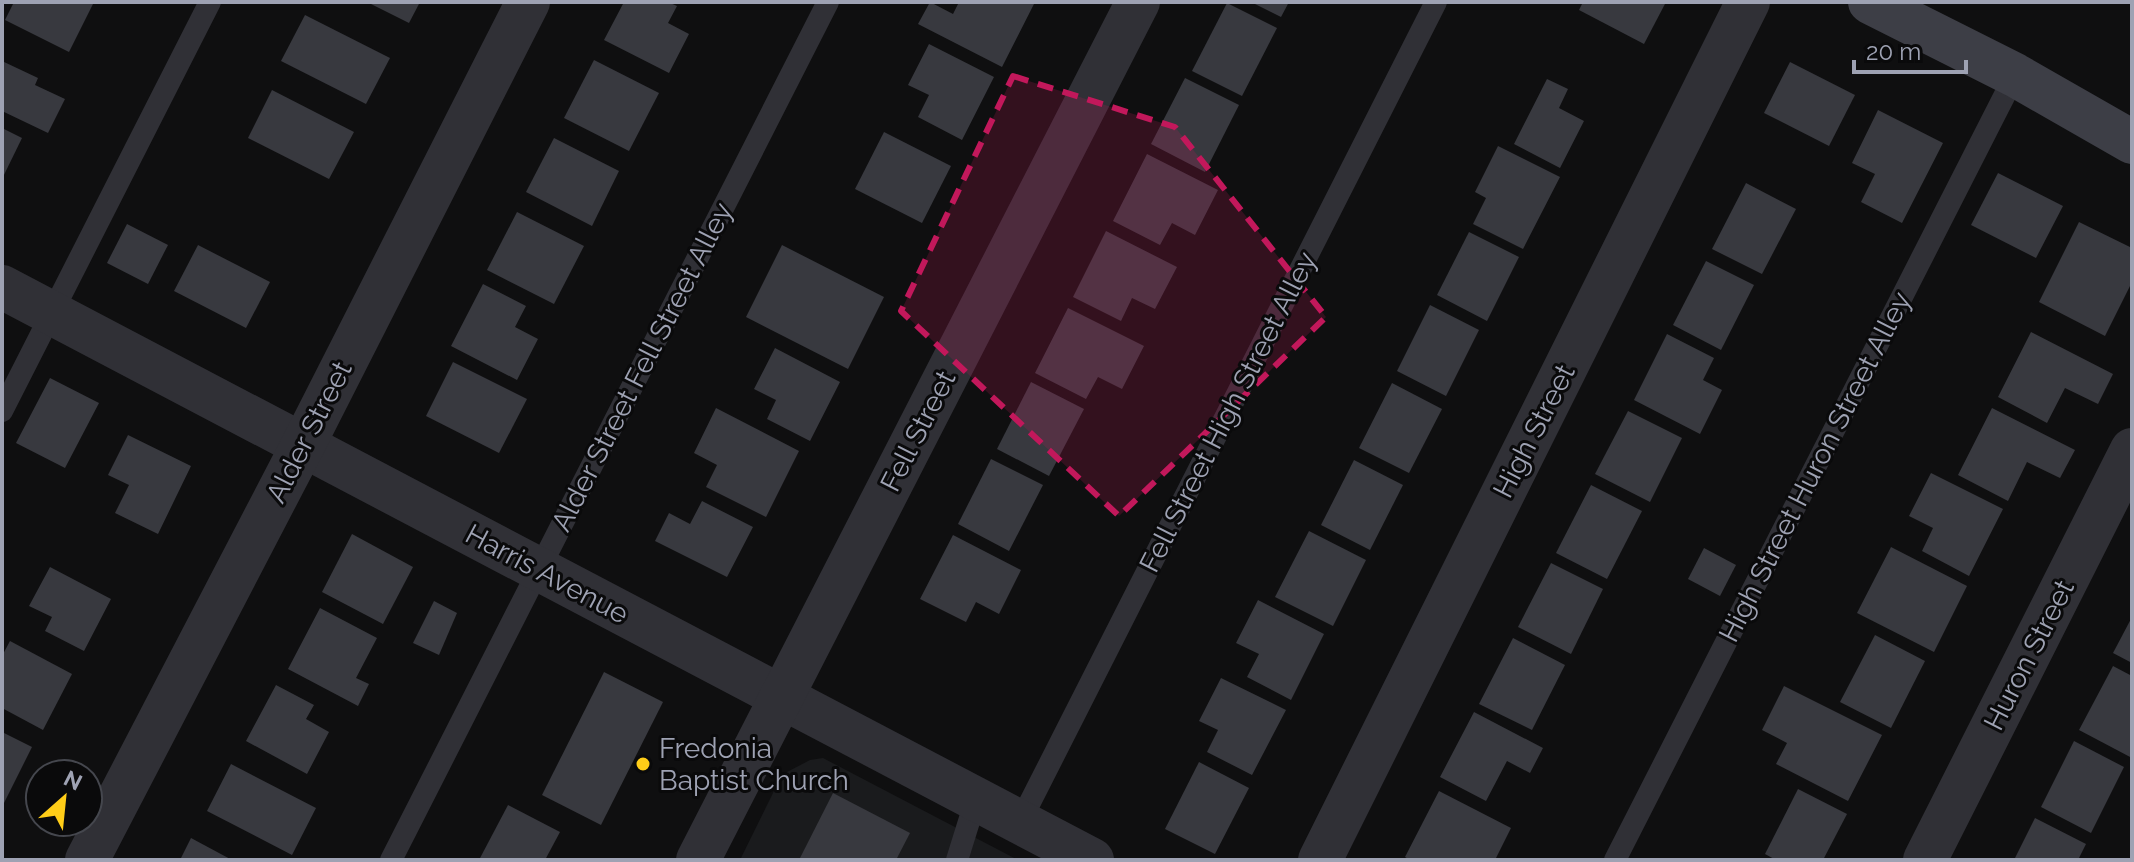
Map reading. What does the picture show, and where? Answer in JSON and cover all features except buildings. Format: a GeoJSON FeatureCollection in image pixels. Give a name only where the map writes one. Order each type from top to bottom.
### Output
{"type":"FeatureCollection","features":[{"type":"Feature","properties":{"kind":"street","name":"Alder Street"},"geometry":{"type":"LineString","coordinates":[[87,860],[528,2]]}},
{"type":"Feature","properties":{"kind":"street","name":"Fell Street"},"geometry":{"type":"LineString","coordinates":[[698,860],[1138,2]]}},
{"type":"Feature","properties":{"kind":"street","name":"High Street"},"geometry":{"type":"LineString","coordinates":[[1320,860],[1748,2]]}},
{"type":"Feature","properties":{"kind":"street"},"geometry":{"type":"LineString","coordinates":[[1870,2],[2015,75],[2132,142]]}},
{"type":"Feature","properties":{"kind":"street","name":"Harris Avenue"},"geometry":{"type":"LineString","coordinates":[[2,287],[1092,860]]}},
{"type":"Feature","properties":{"kind":"street","name":"Huron Street"},"geometry":{"type":"LineString","coordinates":[[1925,860],[2132,450]]}},
{"type":"Feature","properties":{"kind":"lane"},"geometry":{"type":"LineString","coordinates":[[2,411],[210,2]]}},
{"type":"Feature","properties":{"kind":"lane","name":"Alder Street Fell Street Alley"},"geometry":{"type":"LineString","coordinates":[[391,860],[828,2]]}},
{"type":"Feature","properties":{"kind":"lane","name":"Fell Street High Street Alley"},"geometry":{"type":"LineString","coordinates":[[1020,822],[1436,2]]}},
{"type":"Feature","properties":{"kind":"lane","name":"High Street Huron Street Alley"},"geometry":{"type":"LineString","coordinates":[[1615,860],[2015,75]]}},
{"type":"Feature","properties":{"kind":"lane"},"geometry":{"type":"LineString","coordinates":[[957,860],[976,799]]}},
{"type":"Feature","properties":{"kind":"highlighted area"},"geometry":{"type":"Polygon","coordinates":[[[1013,76],[1175,127],[1326,317],[1119,516],[901,311],[1013,76]]]}},
{"type":"Feature","properties":{"kind":"shaded area"},"geometry":{"type":"Polygon","coordinates":[[[823,758],[1018,860],[740,860],[775,789],[787,772],[810,760],[823,758]]]}},
{"type":"Feature","properties":{"kind":"place","name":"Fredonia Baptist Church"},"geometry":{"type":"Point","coordinates":[643,764]}}]}
